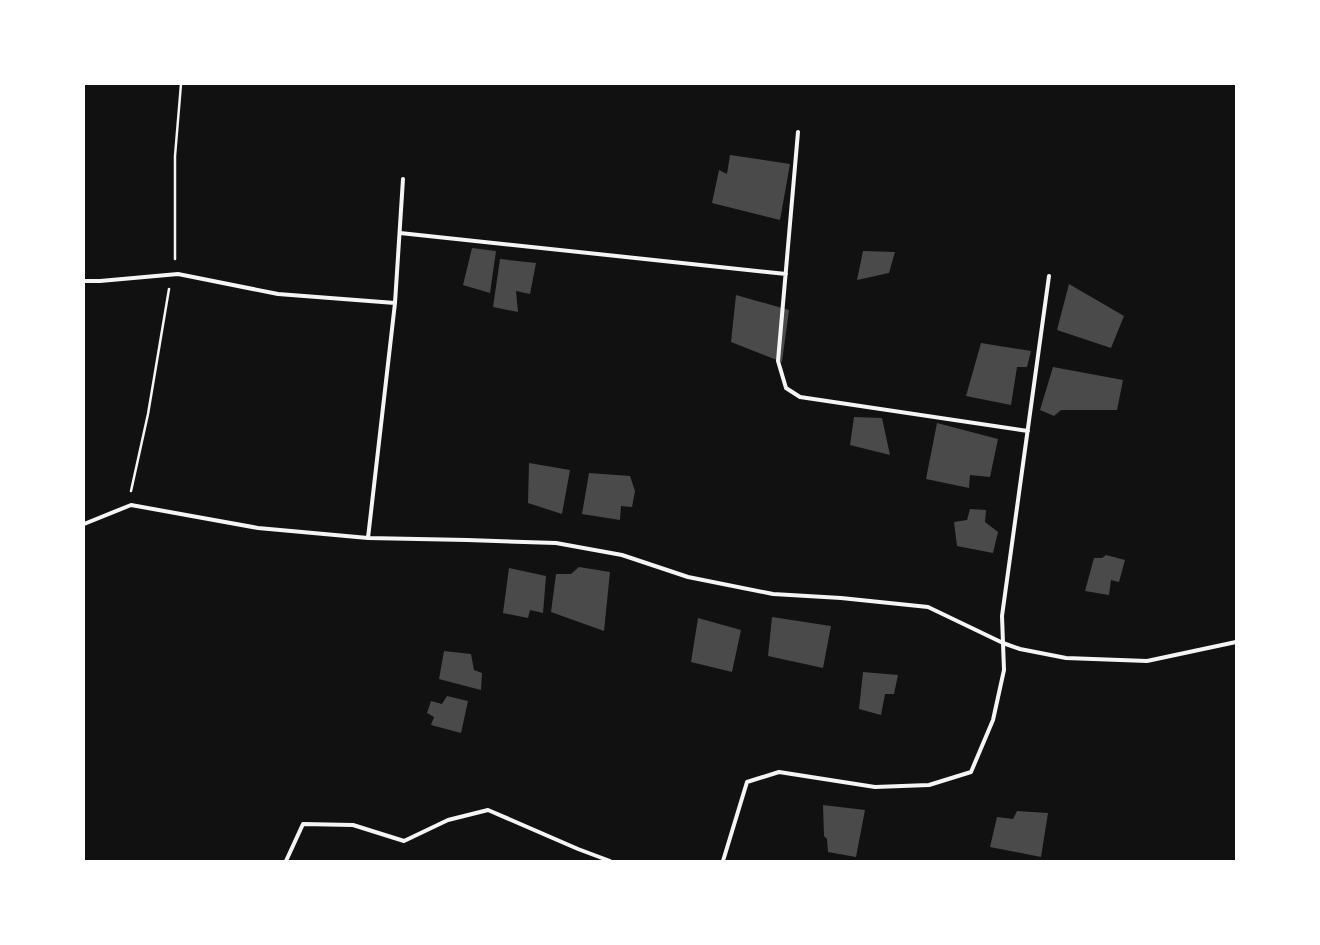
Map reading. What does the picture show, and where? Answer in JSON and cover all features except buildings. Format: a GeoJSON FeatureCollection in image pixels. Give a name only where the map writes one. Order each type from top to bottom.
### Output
{"type":"FeatureCollection","features":[{"type":"Feature","properties":{"kind":"street"},"geometry":{"type":"LineString","coordinates":[[798,132],[778,361],[786,388],[800,397],[1028,431]]}},
{"type":"Feature","properties":{"kind":"street"},"geometry":{"type":"LineString","coordinates":[[368,538],[395,303],[403,179]]}},
{"type":"Feature","properties":{"kind":"street"},"geometry":{"type":"LineString","coordinates":[[400,233],[786,274]]}},
{"type":"Feature","properties":{"kind":"street"},"geometry":{"type":"LineString","coordinates":[[84,280],[100,281],[178,274],[278,294],[395,303]]}},
{"type":"Feature","properties":{"kind":"street"},"geometry":{"type":"LineString","coordinates":[[723,861],[747,782],[779,772],[875,787],[921,786],[971,772],[992,720],[1004,670],[1002,616],[1050,276]]}},
{"type":"Feature","properties":{"kind":"street"},"geometry":{"type":"LineString","coordinates":[[84,524],[131,505],[258,528],[368,538],[556,543],[622,556],[688,577],[773,594],[841,598],[928,607],[1003,643],[1020,649],[1066,658],[1147,660],[1236,642]]}},
{"type":"Feature","properties":{"kind":"street"},"geometry":{"type":"LineString","coordinates":[[286,861],[303,824],[353,826],[404,841],[448,820],[488,810],[578,849],[610,861]]}},
{"type":"Feature","properties":{"kind":"path"},"geometry":{"type":"LineString","coordinates":[[128,507],[148,414],[175,258],[175,156],[181,84]]}}]}
